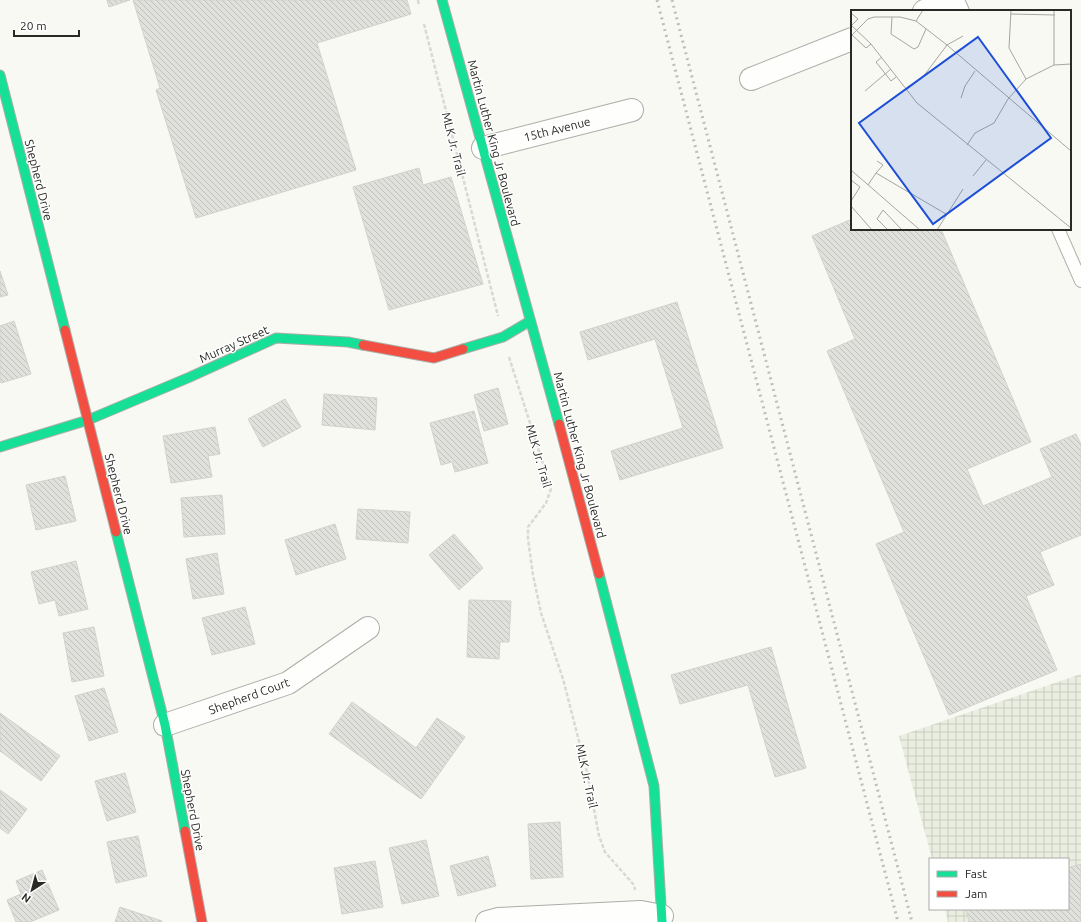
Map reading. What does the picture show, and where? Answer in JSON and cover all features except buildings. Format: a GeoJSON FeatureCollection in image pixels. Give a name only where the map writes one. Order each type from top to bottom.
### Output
{"type":"FeatureCollection","features":[{"type":"Feature","properties":{"kind":"street","name":"Martin Luther King Jr Boulevard"},"geometry":{"type":"LineString","coordinates":[[442,0],[593,548],[654,786],[655,917]]}},
{"type":"Feature","properties":{"kind":"street"},"geometry":{"type":"LineString","coordinates":[[927,10],[952,0]]}},
{"type":"Feature","properties":{"kind":"street"},"geometry":{"type":"LineString","coordinates":[[751,79],[851,39]]}},
{"type":"Feature","properties":{"kind":"street","name":"Shepherd Drive"},"geometry":{"type":"LineString","coordinates":[[0,75],[165,725],[202,922]]}},
{"type":"Feature","properties":{"kind":"street","name":"15th Avenue"},"geometry":{"type":"LineString","coordinates":[[483,148],[632,110]]}},
{"type":"Feature","properties":{"kind":"street","name":"Murray Street"},"geometry":{"type":"LineString","coordinates":[[0,447],[88,420],[190,377],[276,338],[348,342],[434,358],[503,337],[530,321]]}},
{"type":"Feature","properties":{"kind":"street","name":"Shepherd Court"},"geometry":{"type":"LineString","coordinates":[[165,725],[288,683],[368,628]]}},
{"type":"Feature","properties":{"kind":"street"},"geometry":{"type":"LineString","coordinates":[[487,922],[498,919],[655,917]]}},
{"type":"Feature","properties":{"kind":"lane"},"geometry":{"type":"LineString","coordinates":[[958,0],[963,10]]}},
{"type":"Feature","properties":{"kind":"lane"},"geometry":{"type":"LineString","coordinates":[[1058,230],[1081,281]]}},
{"type":"Feature","properties":{"kind":"path"},"geometry":{"type":"LineString","coordinates":[[418,0],[420,8]]}},
{"type":"Feature","properties":{"kind":"path","name":"MLK Jr. Trail"},"geometry":{"type":"LineString","coordinates":[[424,23],[503,337],[551,489],[546,503],[528,527],[532,568],[541,613],[562,679],[585,765],[599,836],[605,852],[634,885],[655,917]]}},
{"type":"Feature","properties":{"kind":"shaded area"},"geometry":{"type":"Polygon","coordinates":[[[1081,674],[1081,922],[948,922],[945,910],[1069,910],[1069,858],[932,858],[899,736],[1081,674]]]}},
{"type":"Feature","properties":{"kind":"railway"},"geometry":{"type":"LineString","coordinates":[[657,0],[898,922]]}},
{"type":"Feature","properties":{"kind":"railway"},"geometry":{"type":"LineString","coordinates":[[672,0],[912,922]]}},
{"type":"Feature","properties":{"kind":"traffic: fast"},"geometry":{"type":"LineString","coordinates":[[442,0],[559,424]]}},
{"type":"Feature","properties":{"kind":"traffic: fast"},"geometry":{"type":"LineString","coordinates":[[0,75],[65,330]]}},
{"type":"Feature","properties":{"kind":"traffic: fast"},"geometry":{"type":"LineString","coordinates":[[463,349],[503,337],[530,321]]}},
{"type":"Feature","properties":{"kind":"traffic: fast"},"geometry":{"type":"LineString","coordinates":[[0,447],[88,420],[190,377],[276,338],[348,342],[363,345]]}},
{"type":"Feature","properties":{"kind":"traffic: fast"},"geometry":{"type":"LineString","coordinates":[[116,532],[165,725],[185,831]]}},
{"type":"Feature","properties":{"kind":"traffic: fast"},"geometry":{"type":"LineString","coordinates":[[599,574],[654,786],[662,922]]}},
{"type":"Feature","properties":{"kind":"traffic: jam"},"geometry":{"type":"LineString","coordinates":[[65,330],[116,532]]}},
{"type":"Feature","properties":{"kind":"traffic: jam"},"geometry":{"type":"LineString","coordinates":[[363,345],[434,358],[463,349]]}},
{"type":"Feature","properties":{"kind":"traffic: jam"},"geometry":{"type":"LineString","coordinates":[[559,424],[599,574]]}},
{"type":"Feature","properties":{"kind":"traffic: jam"},"geometry":{"type":"LineString","coordinates":[[185,831],[202,922]]}}]}
